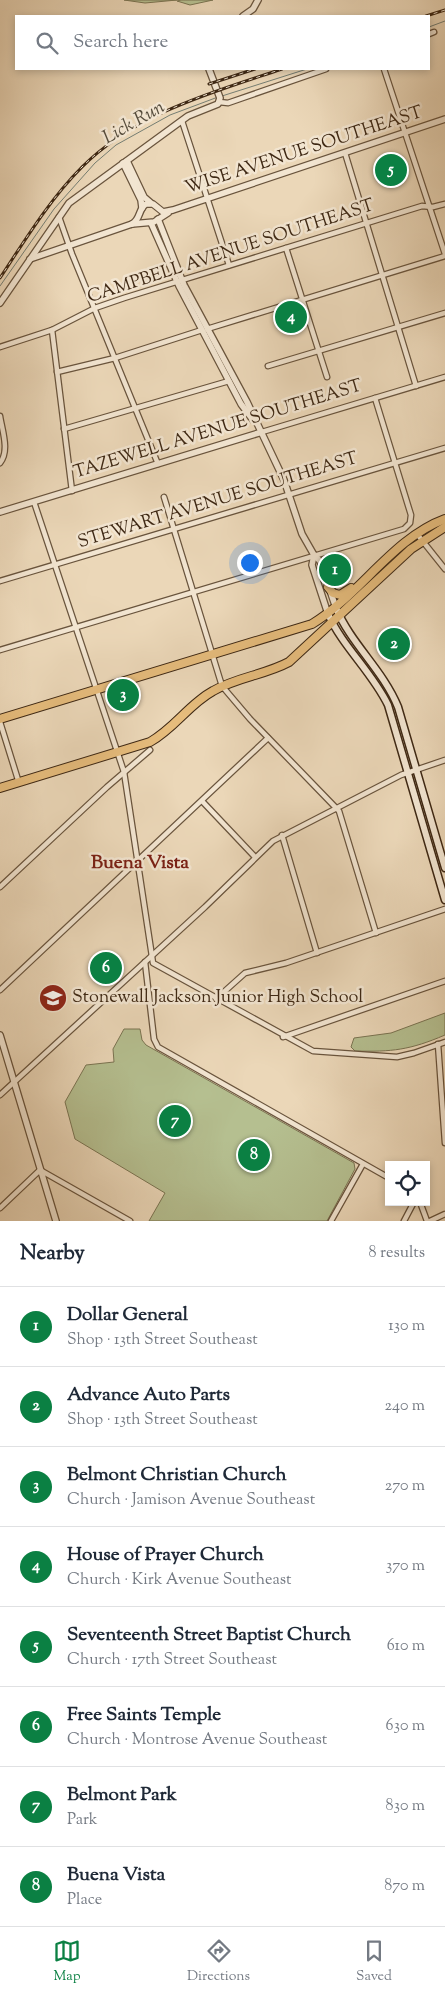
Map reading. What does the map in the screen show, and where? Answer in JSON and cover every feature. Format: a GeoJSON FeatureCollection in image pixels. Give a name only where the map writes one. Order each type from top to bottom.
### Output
{"type":"FeatureCollection","features":[{"type":"Feature","properties":{"kind":"main road"},"geometry":{"type":"LineString","coordinates":[[0,721],[97,688],[305,627],[336,608],[419,537],[445,519]]}},
{"type":"Feature","properties":{"kind":"main road"},"geometry":{"type":"LineString","coordinates":[[0,788],[142,746],[160,736],[203,697],[222,686],[234,680],[270,671],[289,662],[419,537],[445,527]]}},
{"type":"Feature","properties":{"kind":"main road"},"geometry":{"type":"LineString","coordinates":[[328,587],[333,593],[341,595],[357,583],[368,579]]}},
{"type":"Feature","properties":{"kind":"main road"},"geometry":{"type":"LineString","coordinates":[[336,608],[339,616],[392,692],[417,769],[445,868]]}},
{"type":"Feature","properties":{"kind":"main road"},"geometry":{"type":"LineString","coordinates":[[328,614],[382,692],[388,705],[442,875],[445,900]]}},
{"type":"Feature","properties":{"kind":"street"},"geometry":{"type":"LineString","coordinates":[[244,15],[253,9],[258,0]]}},
{"type":"Feature","properties":{"kind":"street"},"geometry":{"type":"LineString","coordinates":[[209,70],[219,94],[219,102]]}},
{"type":"Feature","properties":{"kind":"street"},"geometry":{"type":"LineString","coordinates":[[0,303],[59,215],[73,199],[182,121],[219,102],[228,102],[323,70]]}},
{"type":"Feature","properties":{"kind":"street"},"geometry":{"type":"LineString","coordinates":[[57,372],[116,358],[383,276],[445,255],[384,70]]}},
{"type":"Feature","properties":{"kind":"street","name":"WISE AVENUE SOUTHEAST"},"geometry":{"type":"LineString","coordinates":[[141,211],[146,204],[155,206],[164,212],[173,210],[445,119]]}},
{"type":"Feature","properties":{"kind":"street"},"geometry":{"type":"LineString","coordinates":[[182,121],[229,265]]}},
{"type":"Feature","properties":{"kind":"street"},"geometry":{"type":"LineString","coordinates":[[345,153],[416,386]]}},
{"type":"Feature","properties":{"kind":"street"},"geometry":{"type":"LineString","coordinates":[[125,162],[144,197],[155,206],[179,281]]}},
{"type":"Feature","properties":{"kind":"street"},"geometry":{"type":"LineString","coordinates":[[125,162],[140,200],[141,211],[138,220],[132,224]]}},
{"type":"Feature","properties":{"kind":"street","name":"CAMPBELL AVENUE SOUTHEAST"},"geometry":{"type":"LineString","coordinates":[[0,347],[52,330],[95,308],[179,281],[422,206],[430,207],[445,204]]}},
{"type":"Feature","properties":{"kind":"street","name":"WISE AVENUE SOUTHEAST"},"geometry":{"type":"LineString","coordinates":[[30,259],[132,224],[148,223],[173,210]]}},
{"type":"Feature","properties":{"kind":"street"},"geometry":{"type":"LineString","coordinates":[[141,211],[262,432],[290,494],[302,534],[314,555],[320,561],[336,608]]}},
{"type":"Feature","properties":{"kind":"street"},"geometry":{"type":"LineString","coordinates":[[59,215],[158,464]]}},
{"type":"Feature","properties":{"kind":"street"},"geometry":{"type":"LineString","coordinates":[[286,248],[327,377]]}},
{"type":"Feature","properties":{"kind":"street"},"geometry":{"type":"LineString","coordinates":[[268,366],[445,313]]}},
{"type":"Feature","properties":{"kind":"street"},"geometry":{"type":"LineString","coordinates":[[52,330],[72,490]]}},
{"type":"Feature","properties":{"kind":"street"},"geometry":{"type":"LineString","coordinates":[[205,330],[241,404],[262,432]]}},
{"type":"Feature","properties":{"kind":"street","name":"TAZEWELL AVENUE SOUTHEAST"},"geometry":{"type":"LineString","coordinates":[[0,512],[445,377]]}},
{"type":"Feature","properties":{"kind":"street"},"geometry":{"type":"LineString","coordinates":[[64,429],[229,381]]}},
{"type":"Feature","properties":{"kind":"street"},"geometry":{"type":"LineString","coordinates":[[0,650],[402,529],[410,523],[411,516],[375,398]]}},
{"type":"Feature","properties":{"kind":"street"},"geometry":{"type":"LineString","coordinates":[[0,416],[5,450],[4,458],[0,463]]}},
{"type":"Feature","properties":{"kind":"street","name":"STEWART AVENUE SOUTHEAST"},"geometry":{"type":"LineString","coordinates":[[0,581],[445,448]]}},
{"type":"Feature","properties":{"kind":"street"},"geometry":{"type":"LineString","coordinates":[[164,496],[222,686],[268,738],[336,807],[344,823],[376,933]]}},
{"type":"Feature","properties":{"kind":"street"},"geometry":{"type":"LineString","coordinates":[[34,502],[124,772],[151,956],[155,965],[284,1037],[307,1049],[325,1054],[397,1057],[445,1042]]}},
{"type":"Feature","properties":{"kind":"street"},"geometry":{"type":"LineString","coordinates":[[419,537],[445,569]]}},
{"type":"Feature","properties":{"kind":"street"},"geometry":{"type":"LineString","coordinates":[[314,555],[312,565],[328,614]]}},
{"type":"Feature","properties":{"kind":"street"},"geometry":{"type":"LineString","coordinates":[[0,721],[19,782]]}},
{"type":"Feature","properties":{"kind":"street"},"geometry":{"type":"LineString","coordinates":[[0,990],[268,738]]}},
{"type":"Feature","properties":{"kind":"street"},"geometry":{"type":"LineString","coordinates":[[0,887],[150,750]]}},
{"type":"Feature","properties":{"kind":"street"},"geometry":{"type":"LineString","coordinates":[[0,1095],[145,962],[255,857],[282,835],[408,772],[445,760]]}},
{"type":"Feature","properties":{"kind":"street"},"geometry":{"type":"LineString","coordinates":[[202,801],[255,857]]}},
{"type":"Feature","properties":{"kind":"street"},"geometry":{"type":"LineString","coordinates":[[282,835],[317,953]]}},
{"type":"Feature","properties":{"kind":"street"},"geometry":{"type":"LineString","coordinates":[[216,999],[245,973],[317,953],[445,909]]}},
{"type":"Feature","properties":{"kind":"street"},"geometry":{"type":"LineString","coordinates":[[145,962],[154,1039],[158,1047],[385,1176]]}},
{"type":"Feature","properties":{"kind":"street"},"geometry":{"type":"LineString","coordinates":[[284,1037],[445,981]]}},
{"type":"Feature","properties":{"kind":"street"},"geometry":{"type":"LineString","coordinates":[[0,1036],[56,1221]]}},
{"type":"Feature","properties":{"kind":"street"},"geometry":{"type":"LineString","coordinates":[[438,1044],[445,1143]]}},
{"type":"Feature","properties":{"kind":"street"},"geometry":{"type":"LineString","coordinates":[[332,1221],[363,1164]]}},
{"type":"Feature","properties":{"kind":"street"},"geometry":{"type":"LineString","coordinates":[[0,1208],[40,1170]]}},
{"type":"Feature","properties":{"kind":"street"},"geometry":{"type":"LineString","coordinates":[[40,1170],[130,1221]]}},
{"type":"Feature","properties":{"kind":"street"},"geometry":{"type":"LineString","coordinates":[[404,1221],[412,1206]]}},
{"type":"Feature","properties":{"kind":"street"},"geometry":{"type":"LineString","coordinates":[[422,1206],[428,1221],[445,1214]]}},
{"type":"Feature","properties":{"kind":"green space"},"geometry":{"type":"Polygon","coordinates":[[[124,0],[177,0],[145,3],[124,0]]]}},
{"type":"Feature","properties":{"kind":"green space"},"geometry":{"type":"Polygon","coordinates":[[[213,0],[190,5],[177,1],[213,0]]]}},
{"type":"Feature","properties":{"kind":"green space"},"geometry":{"type":"Polygon","coordinates":[[[445,1013],[445,1035],[433,1040],[411,1047],[380,1051],[355,1051],[351,1047],[354,1038],[391,1033],[445,1013]]]}},
{"type":"Feature","properties":{"kind":"green space"},"geometry":{"type":"Polygon","coordinates":[[[124,1029],[140,1029],[142,1040],[146,1045],[354,1163],[355,1169],[327,1221],[149,1221],[165,1193],[75,1139],[65,1102],[86,1065],[114,1062],[113,1049],[124,1029]]]}},
{"type":"Feature","properties":{"kind":"waterway","name":"Lick Run"},"geometry":{"type":"LineString","coordinates":[[430,27],[445,21]]}},
{"type":"Feature","properties":{"kind":"waterway","name":"Lick Run"},"geometry":{"type":"LineString","coordinates":[[222,96],[304,70]]}},
{"type":"Feature","properties":{"kind":"waterway","name":"Lick Run"},"geometry":{"type":"LineString","coordinates":[[0,286],[54,209],[95,163],[116,145],[170,115],[218,97]]}},
{"type":"Feature","properties":{"kind":"railway"},"geometry":{"type":"LineString","coordinates":[[429,15],[445,10]]}},
{"type":"Feature","properties":{"kind":"railway"},"geometry":{"type":"LineString","coordinates":[[209,84],[252,70]]}},
{"type":"Feature","properties":{"kind":"railway"},"geometry":{"type":"LineString","coordinates":[[0,278],[59,192],[103,148],[126,132],[176,107],[202,96],[279,70]]}},
{"type":"Feature","properties":{"kind":"place","name":"Seventeenth Street Baptist Church"},"geometry":{"type":"Point","coordinates":[391,170]}},
{"type":"Feature","properties":{"kind":"place","name":"House of Prayer Church"},"geometry":{"type":"Point","coordinates":[291,317]}},
{"type":"Feature","properties":{"kind":"place","name":"Dollar General"},"geometry":{"type":"Point","coordinates":[335,570]}},
{"type":"Feature","properties":{"kind":"place","name":"Advance Auto Parts"},"geometry":{"type":"Point","coordinates":[394,644]}},
{"type":"Feature","properties":{"kind":"place","name":"Belmont Christian Church"},"geometry":{"type":"Point","coordinates":[123,695]}},
{"type":"Feature","properties":{"kind":"place","name":"Free Saints Temple"},"geometry":{"type":"Point","coordinates":[106,968]}},
{"type":"Feature","properties":{"kind":"place","name":"Stonewall Jackson Junior High School"},"geometry":{"type":"Point","coordinates":[53,998]}},
{"type":"Feature","properties":{"kind":"place","name":"Belmont Park"},"geometry":{"type":"Point","coordinates":[175,1121]}},
{"type":"Feature","properties":{"kind":"place","name":"Buena Vista"},"geometry":{"type":"Point","coordinates":[254,1155]}},
{"type":"Feature","properties":{"kind":"district","name":"Buena Vista"},"geometry":{"type":"Point","coordinates":[140,863]}}]}
